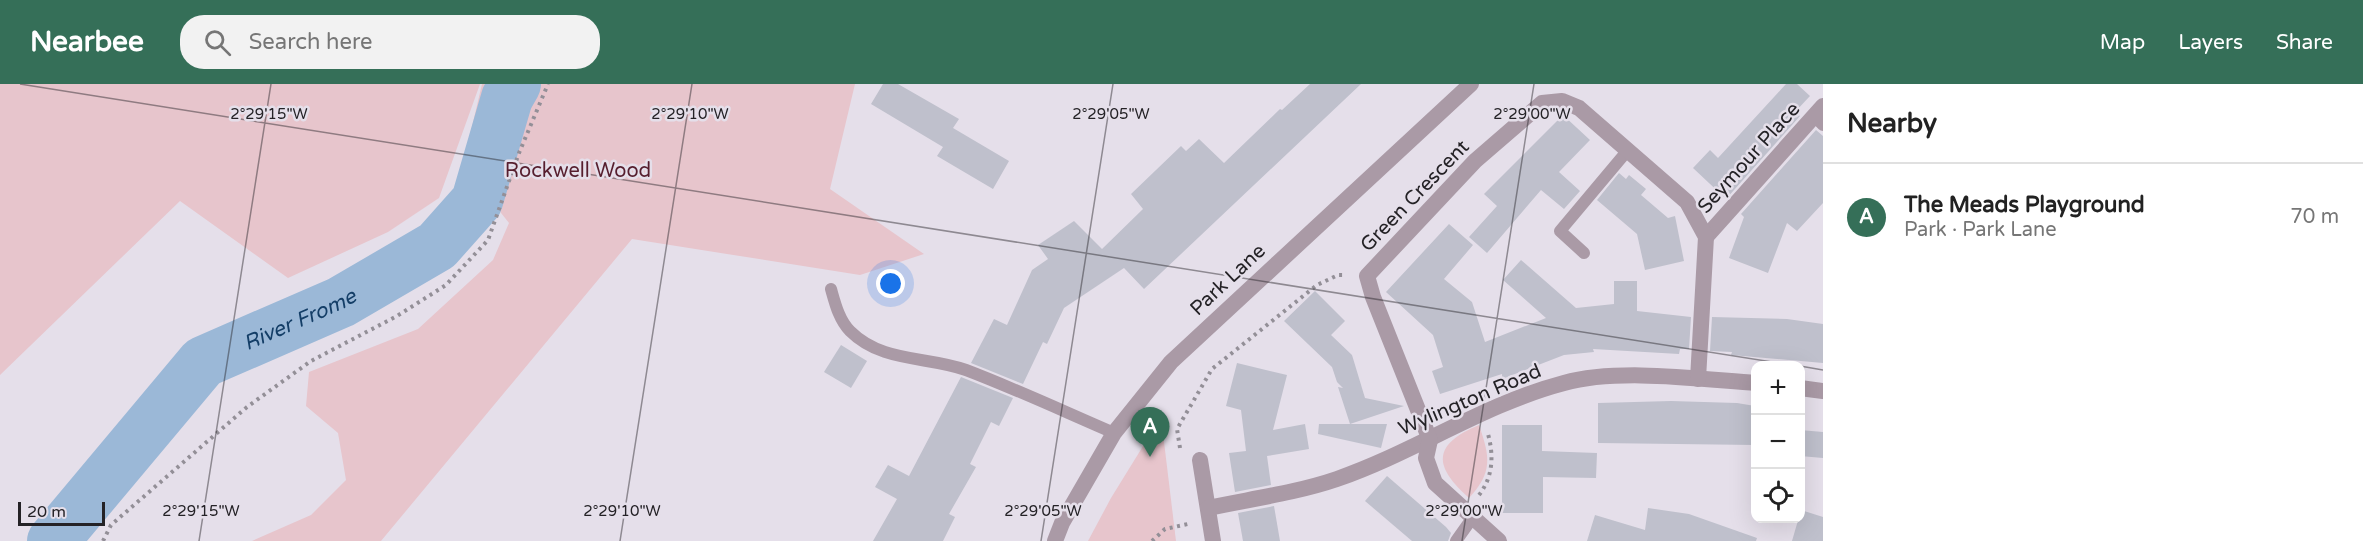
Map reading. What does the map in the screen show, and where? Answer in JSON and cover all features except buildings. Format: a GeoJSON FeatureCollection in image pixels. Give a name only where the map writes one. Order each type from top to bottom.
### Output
{"type":"FeatureCollection","features":[{"type":"Feature","properties":{"kind":"street","name":"Park Lane"},"geometry":{"type":"LineString","coordinates":[[1055,541],[1062,523],[1114,433],[1171,362],[1472,84]]}},
{"type":"Feature","properties":{"kind":"street","name":"Green Crescent"},"geometry":{"type":"LineString","coordinates":[[1430,440],[1372,297],[1367,276],[1475,161],[1542,104],[1562,101],[1579,108],[1687,202],[1706,237]]}},
{"type":"Feature","properties":{"kind":"street","name":"Seymour Place"},"geometry":{"type":"LineString","coordinates":[[1706,237],[1820,116]]}},
{"type":"Feature","properties":{"kind":"street"},"geometry":{"type":"LineString","coordinates":[[1698,379],[1706,237]]}},
{"type":"Feature","properties":{"kind":"street","name":"Wylington Road"},"geometry":{"type":"LineString","coordinates":[[1208,508],[1336,480],[1430,440],[1481,414],[1565,382],[1610,377],[1751,383]]}},
{"type":"Feature","properties":{"kind":"street"},"geometry":{"type":"LineString","coordinates":[[1805,389],[1823,391]]}},
{"type":"Feature","properties":{"kind":"street"},"geometry":{"type":"LineString","coordinates":[[1430,440],[1426,458],[1435,483],[1499,541]]}},
{"type":"Feature","properties":{"kind":"street"},"geometry":{"type":"LineString","coordinates":[[1200,460],[1213,541]]}},
{"type":"Feature","properties":{"kind":"lane"},"geometry":{"type":"LineString","coordinates":[[1584,253],[1560,231],[1628,150]]}},
{"type":"Feature","properties":{"kind":"lane"},"geometry":{"type":"LineString","coordinates":[[831,289],[838,312],[850,331],[873,346],[899,358],[964,370],[1114,433]]}},
{"type":"Feature","properties":{"kind":"lane"},"geometry":{"type":"LineString","coordinates":[[1456,541],[1470,514]]}},
{"type":"Feature","properties":{"kind":"path"},"geometry":{"type":"LineString","coordinates":[[103,541],[111,525],[247,407],[311,361],[397,316],[446,285],[488,240],[519,153],[548,84]]}},
{"type":"Feature","properties":{"kind":"path"},"geometry":{"type":"LineString","coordinates":[[1181,452],[1177,429],[1212,369],[1317,285],[1338,275],[1367,276]]}},
{"type":"Feature","properties":{"kind":"path"},"geometry":{"type":"LineString","coordinates":[[1470,514],[1490,482],[1491,447],[1481,414]]}},
{"type":"Feature","properties":{"kind":"path"},"geometry":{"type":"LineString","coordinates":[[1152,541],[1165,529],[1191,523]]}},
{"type":"Feature","properties":{"kind":"green space"},"geometry":{"type":"Polygon","coordinates":[[[0,84],[480,84],[439,198],[388,232],[288,278],[180,201],[0,375],[0,84]]]}},
{"type":"Feature","properties":{"kind":"green space","name":"Rockwell Wood"},"geometry":{"type":"Polygon","coordinates":[[[482,84],[855,84],[830,189],[924,254],[860,275],[632,239],[381,541],[252,541],[311,515],[346,480],[338,433],[306,406],[309,372],[418,329],[493,260],[509,223],[463,165],[482,84]]]}},
{"type":"Feature","properties":{"kind":"green space"},"geometry":{"type":"Polygon","coordinates":[[[1161,417],[1176,541],[1088,541],[1111,498],[1161,417]]]}},
{"type":"Feature","properties":{"kind":"green space"},"geometry":{"type":"Polygon","coordinates":[[[1479,425],[1487,455],[1486,472],[1469,498],[1449,476],[1444,467],[1443,457],[1452,440],[1479,425]]]}},
{"type":"Feature","properties":{"kind":"waterway","name":"River Frome"},"geometry":{"type":"LineString","coordinates":[[53,541],[203,362],[341,302],[437,246],[477,201],[507,98],[515,84]]}},
{"type":"Feature","properties":{"kind":"place","name":"The Meads Playground"},"geometry":{"type":"Point","coordinates":[1150,457]}}]}
